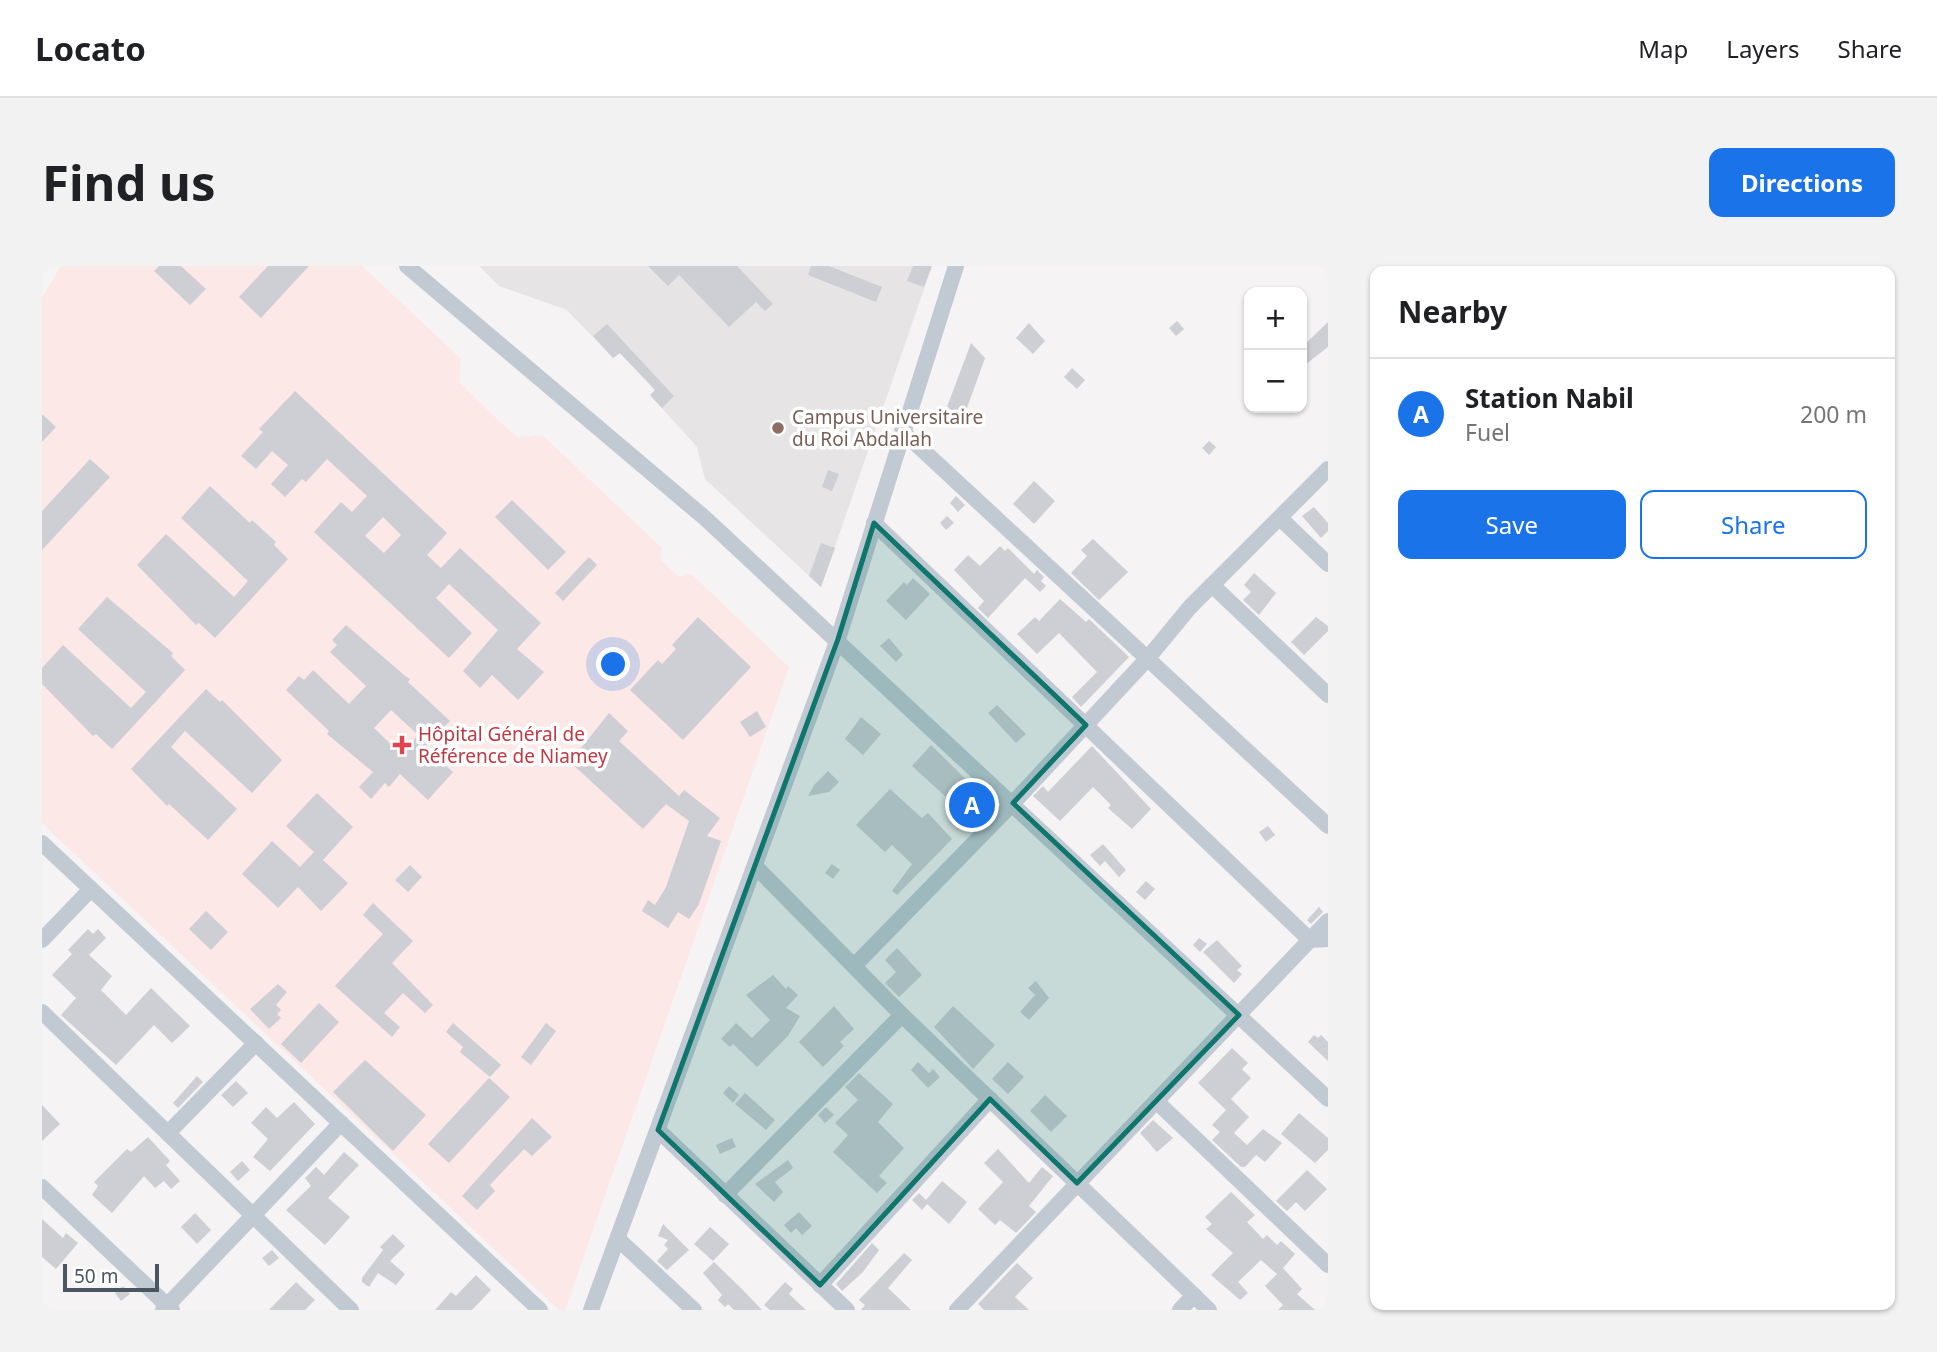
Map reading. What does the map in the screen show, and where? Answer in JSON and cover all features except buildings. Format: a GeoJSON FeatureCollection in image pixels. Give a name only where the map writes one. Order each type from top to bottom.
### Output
{"type":"FeatureCollection","features":[{"type":"Feature","properties":{"kind":"street"},"geometry":{"type":"LineString","coordinates":[[407,266],[706,519],[838,639],[1328,1099]]}},
{"type":"Feature","properties":{"kind":"street"},"geometry":{"type":"LineString","coordinates":[[592,1310],[838,639],[902,431],[957,266]]}},
{"type":"Feature","properties":{"kind":"street"},"geometry":{"type":"LineString","coordinates":[[902,431],[1328,826]]}},
{"type":"Feature","properties":{"kind":"street"},"geometry":{"type":"LineString","coordinates":[[854,966],[1013,803],[1212,585],[1328,469]]}},
{"type":"Feature","properties":{"kind":"street"},"geometry":{"type":"LineString","coordinates":[[1280,517],[1328,564]]}},
{"type":"Feature","properties":{"kind":"street"},"geometry":{"type":"LineString","coordinates":[[874,523],[1310,940],[1328,939]]}},
{"type":"Feature","properties":{"kind":"street"},"geometry":{"type":"LineString","coordinates":[[1212,585],[1328,695]]}},
{"type":"Feature","properties":{"kind":"street"},"geometry":{"type":"LineString","coordinates":[[42,843],[540,1310]]}},
{"type":"Feature","properties":{"kind":"street"},"geometry":{"type":"LineString","coordinates":[[755,866],[902,1015],[1209,1310]]}},
{"type":"Feature","properties":{"kind":"street"},"geometry":{"type":"LineString","coordinates":[[42,940],[91,889]]}},
{"type":"Feature","properties":{"kind":"street"},"geometry":{"type":"LineString","coordinates":[[957,1310],[1328,921]]}},
{"type":"Feature","properties":{"kind":"street"},"geometry":{"type":"LineString","coordinates":[[42,1012],[351,1310]]}},
{"type":"Feature","properties":{"kind":"street"},"geometry":{"type":"LineString","coordinates":[[726,1195],[902,1015]]}},
{"type":"Feature","properties":{"kind":"street"},"geometry":{"type":"LineString","coordinates":[[168,1133],[256,1043]]}},
{"type":"Feature","properties":{"kind":"street"},"geometry":{"type":"LineString","coordinates":[[820,1285],[990,1099]]}},
{"type":"Feature","properties":{"kind":"street"},"geometry":{"type":"LineString","coordinates":[[1156,1101],[1328,1265]]}},
{"type":"Feature","properties":{"kind":"street"},"geometry":{"type":"LineString","coordinates":[[42,1187],[167,1308],[341,1124]]}},
{"type":"Feature","properties":{"kind":"street"},"geometry":{"type":"LineString","coordinates":[[658,1130],[847,1310]]}},
{"type":"Feature","properties":{"kind":"street"},"geometry":{"type":"LineString","coordinates":[[618,1238],[694,1310]]}},
{"type":"Feature","properties":{"kind":"street"},"geometry":{"type":"LineString","coordinates":[[1180,1310],[1194,1295]]}},
{"type":"Feature","properties":{"kind":"highlighted area"},"geometry":{"type":"Polygon","coordinates":[[[874,523],[1086,725],[1013,803],[1239,1015],[1077,1183],[990,1099],[820,1285],[658,1130],[838,639],[874,523]]]}},
{"type":"Feature","properties":{"kind":"shaded area","name":"Hôpital Général de Référence de Niamey"},"geometry":{"type":"Polygon","coordinates":[[[61,266],[362,266],[461,359],[459,382],[502,424],[519,438],[542,435],[662,548],[660,560],[679,577],[691,574],[789,667],[565,1310],[559,1310],[42,823],[42,298],[61,266]]]}},
{"type":"Feature","properties":{"kind":"shaded area","name":"Campus Universitaire du Roi Abdallah"},"geometry":{"type":"Polygon","coordinates":[[[479,266],[932,266],[821,587],[705,479],[697,447],[650,395],[655,390],[620,353],[613,358],[567,310],[499,286],[479,266]]]}},
{"type":"Feature","properties":{"kind":"place","name":"Campus Universitaire du Roi Abdallah"},"geometry":{"type":"Point","coordinates":[778,428]}},
{"type":"Feature","properties":{"kind":"place","name":"Hôpital Général de Référence de Niamey"},"geometry":{"type":"Point","coordinates":[402,745]}},
{"type":"Feature","properties":{"kind":"place","name":"Station Nabil"},"geometry":{"type":"Point","coordinates":[972,805]}}]}
